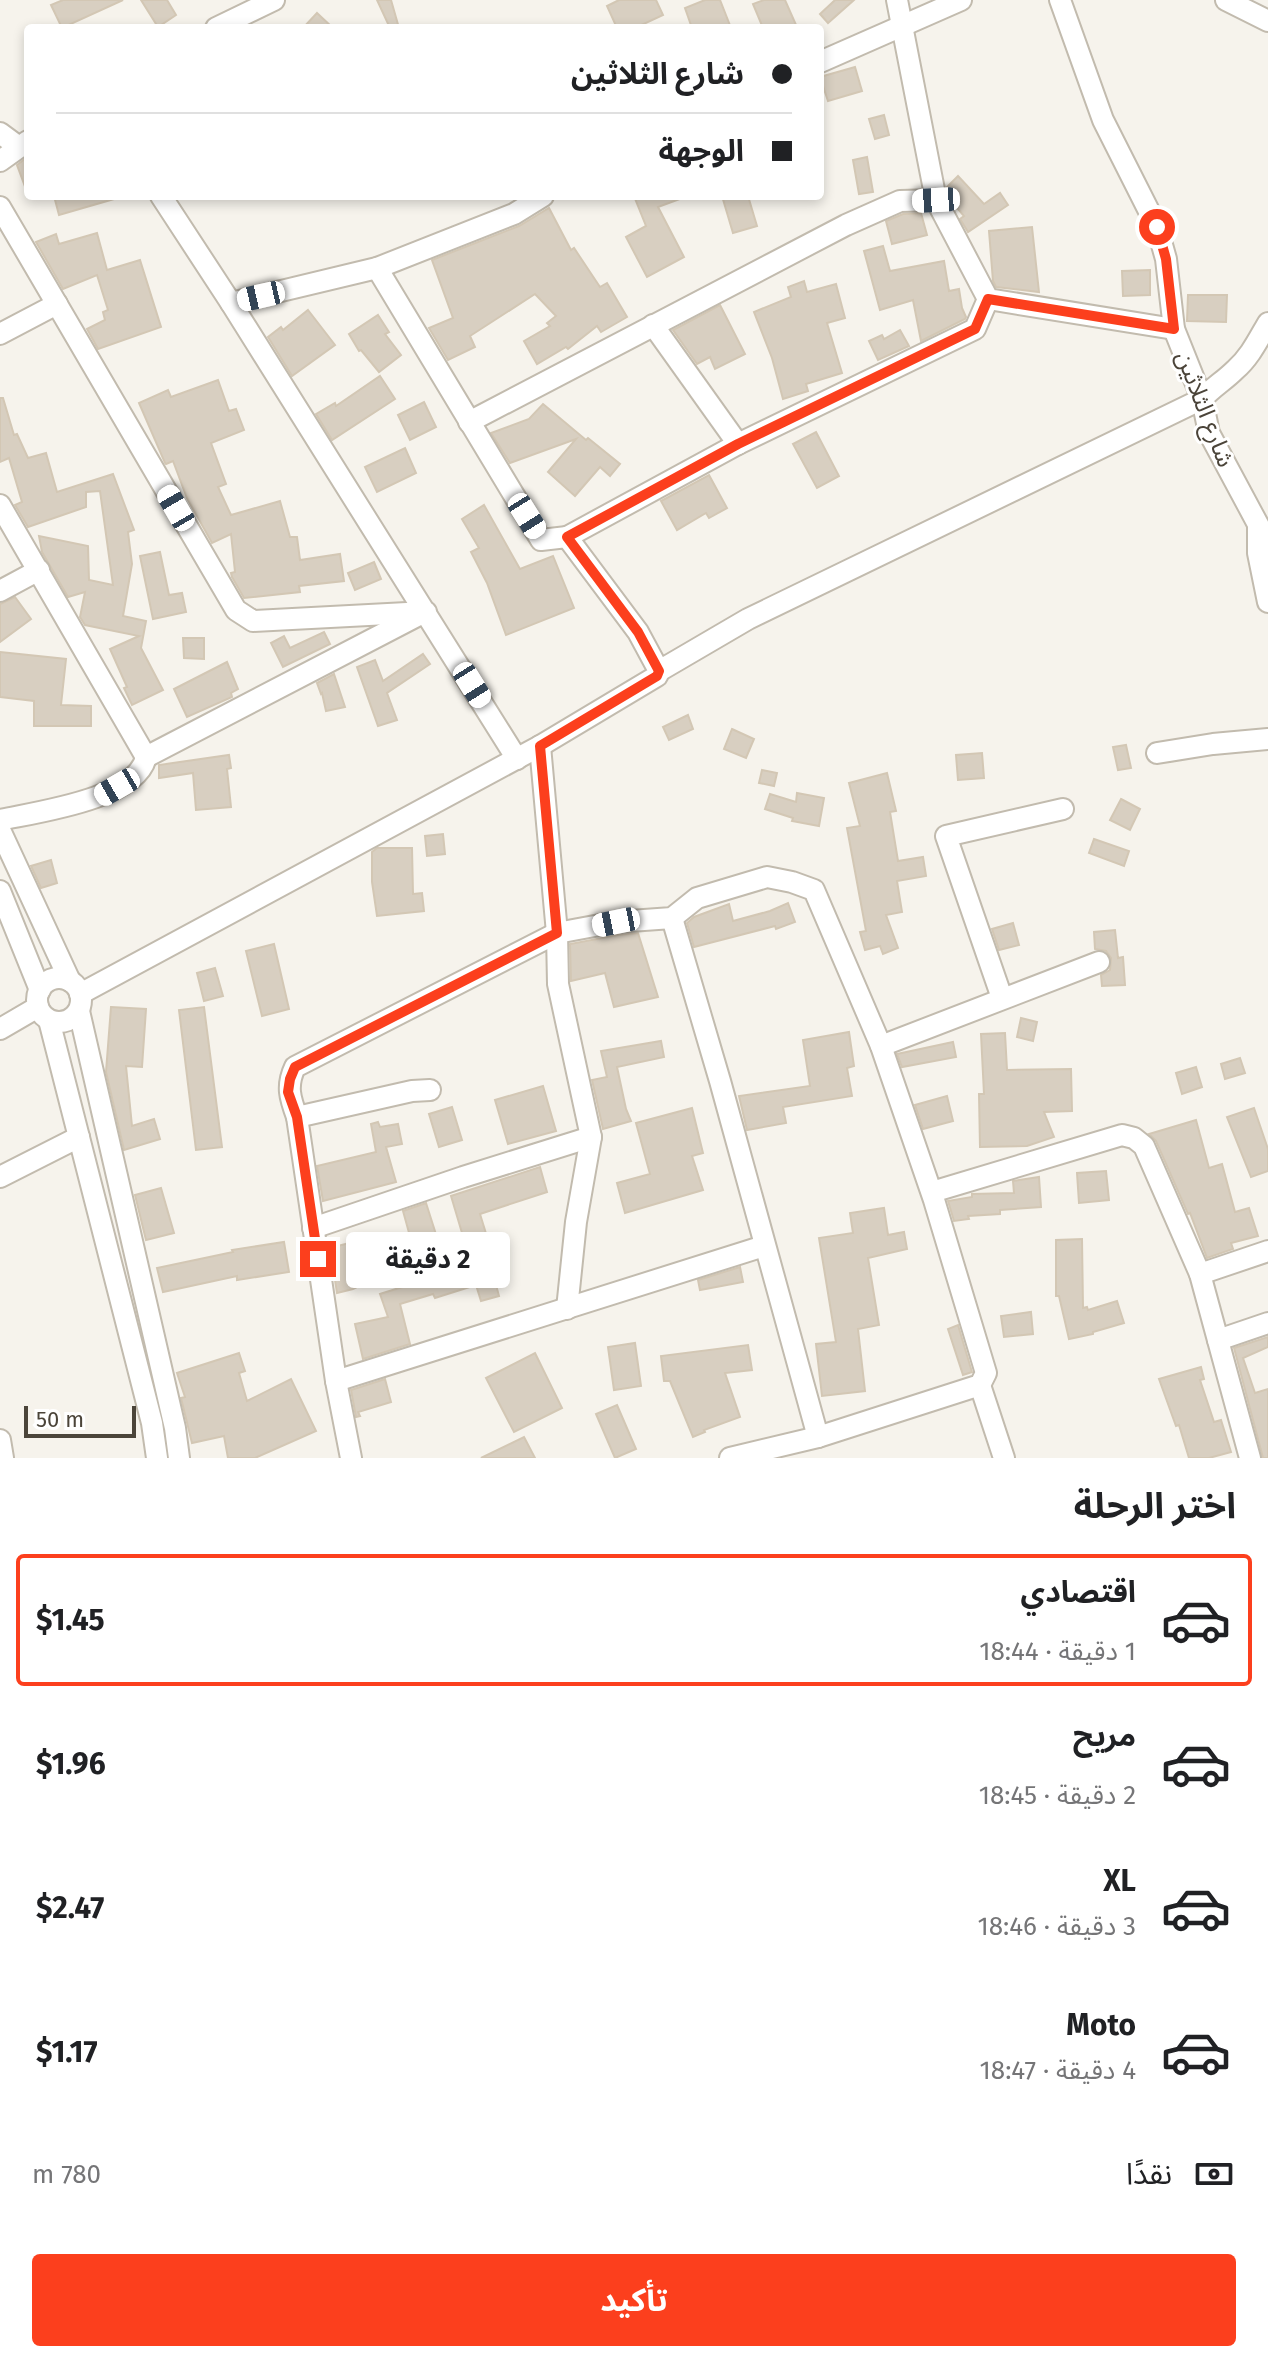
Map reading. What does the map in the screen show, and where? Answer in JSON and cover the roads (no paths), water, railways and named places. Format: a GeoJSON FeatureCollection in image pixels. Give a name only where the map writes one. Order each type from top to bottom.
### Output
{"type":"FeatureCollection","features":[{"type":"Feature","properties":{"kind":"street"},"geometry":{"type":"LineString","coordinates":[[224,24],[274,0]]}},
{"type":"Feature","properties":{"kind":"street"},"geometry":{"type":"LineString","coordinates":[[897,0],[936,200],[988,299]]}},
{"type":"Feature","properties":{"kind":"street"},"geometry":{"type":"LineString","coordinates":[[824,60],[961,0]]}},
{"type":"Feature","properties":{"kind":"street","name":"شارع الثلاثين"},"geometry":{"type":"LineString","coordinates":[[1060,0],[1103,120],[1157,227],[1166,259],[1174,329],[1202,399],[1209,433],[1268,543]]}},
{"type":"Feature","properties":{"kind":"street"},"geometry":{"type":"LineString","coordinates":[[1226,0],[1268,21]]}},
{"type":"Feature","properties":{"kind":"street"},"geometry":{"type":"LineString","coordinates":[[0,133],[23,144],[0,161]]}},
{"type":"Feature","properties":{"kind":"street"},"geometry":{"type":"LineString","coordinates":[[164,200],[517,759]]}},
{"type":"Feature","properties":{"kind":"street"},"geometry":{"type":"LineString","coordinates":[[231,303],[377,268],[514,214],[537,200]]}},
{"type":"Feature","properties":{"kind":"street"},"geometry":{"type":"LineString","coordinates":[[469,422],[846,225],[900,201],[936,200]]}},
{"type":"Feature","properties":{"kind":"street"},"geometry":{"type":"LineString","coordinates":[[0,207],[236,610],[253,621],[426,612]]}},
{"type":"Feature","properties":{"kind":"street"},"geometry":{"type":"LineString","coordinates":[[377,268],[541,540],[567,537],[738,444],[975,329],[988,299]]}},
{"type":"Feature","properties":{"kind":"street"},"geometry":{"type":"LineString","coordinates":[[988,299],[1174,329]]}},
{"type":"Feature","properties":{"kind":"street"},"geometry":{"type":"LineString","coordinates":[[0,334],[57,304]]}},
{"type":"Feature","properties":{"kind":"street"},"geometry":{"type":"LineString","coordinates":[[76,995],[517,759],[748,619],[1202,399],[1250,355],[1268,323]]}},
{"type":"Feature","properties":{"kind":"street"},"geometry":{"type":"LineString","coordinates":[[653,325],[738,444]]}},
{"type":"Feature","properties":{"kind":"street"},"geometry":{"type":"LineString","coordinates":[[0,505],[146,757],[144,768],[135,776],[99,798],[0,820]]}},
{"type":"Feature","properties":{"kind":"street"},"geometry":{"type":"LineString","coordinates":[[1258,523],[1258,553],[1268,602]]}},
{"type":"Feature","properties":{"kind":"street"},"geometry":{"type":"LineString","coordinates":[[567,537],[638,632],[659,671]]}},
{"type":"Feature","properties":{"kind":"street"},"geometry":{"type":"LineString","coordinates":[[0,591],[39,570]]}},
{"type":"Feature","properties":{"kind":"street"},"geometry":{"type":"LineString","coordinates":[[146,757],[426,612]]}},
{"type":"Feature","properties":{"kind":"street"},"geometry":{"type":"LineString","coordinates":[[1157,753],[1268,739]]}},
{"type":"Feature","properties":{"kind":"street"},"geometry":{"type":"LineString","coordinates":[[540,746],[557,933],[558,984],[591,1137],[576,1222],[567,1309]]}},
{"type":"Feature","properties":{"kind":"street"},"geometry":{"type":"LineString","coordinates":[[1002,998],[946,836],[1063,809]]}},
{"type":"Feature","properties":{"kind":"street"},"geometry":{"type":"LineString","coordinates":[[0,830],[76,995],[175,1428],[179,1458]]}},
{"type":"Feature","properties":{"kind":"street"},"geometry":{"type":"LineString","coordinates":[[351,1458],[336,1381],[297,1117],[288,1092],[295,1067],[557,933],[616,922],[672,918],[697,898],[767,877],[814,890],[881,1046],[932,1192],[986,1373],[980,1385],[1004,1458]]}},
{"type":"Feature","properties":{"kind":"street"},"geometry":{"type":"LineString","coordinates":[[0,891],[42,1005],[79,1137],[152,1423],[157,1458]]}},
{"type":"Feature","properties":{"kind":"street"},"geometry":{"type":"LineString","coordinates":[[672,918],[818,1437]]}},
{"type":"Feature","properties":{"kind":"street"},"geometry":{"type":"LineString","coordinates":[[881,1046],[1099,962]]}},
{"type":"Feature","properties":{"kind":"street"},"geometry":{"type":"LineString","coordinates":[[0,1029],[42,1005],[53,979],[76,995]]}},
{"type":"Feature","properties":{"kind":"street"},"geometry":{"type":"LineString","coordinates":[[42,1005],[57,1022],[66,1022],[73,1018],[76,995]]}},
{"type":"Feature","properties":{"kind":"street"},"geometry":{"type":"LineString","coordinates":[[297,1117],[412,1091],[430,1090]]}},
{"type":"Feature","properties":{"kind":"street"},"geometry":{"type":"LineString","coordinates":[[932,1192],[1122,1135],[1134,1138],[1144,1146],[1200,1274],[1250,1458]]}},
{"type":"Feature","properties":{"kind":"street"},"geometry":{"type":"LineString","coordinates":[[0,1177],[79,1137]]}},
{"type":"Feature","properties":{"kind":"street"},"geometry":{"type":"LineString","coordinates":[[313,1228],[591,1137]]}},
{"type":"Feature","properties":{"kind":"street"},"geometry":{"type":"LineString","coordinates":[[336,1381],[764,1246]]}},
{"type":"Feature","properties":{"kind":"street"},"geometry":{"type":"LineString","coordinates":[[1200,1274],[1268,1251]]}},
{"type":"Feature","properties":{"kind":"street"},"geometry":{"type":"LineString","coordinates":[[1218,1340],[1268,1323]]}},
{"type":"Feature","properties":{"kind":"street"},"geometry":{"type":"LineString","coordinates":[[730,1458],[818,1437],[980,1385]]}},
{"type":"Feature","properties":{"kind":"street"},"geometry":{"type":"LineString","coordinates":[[0,1440],[3,1458]]}}]}
